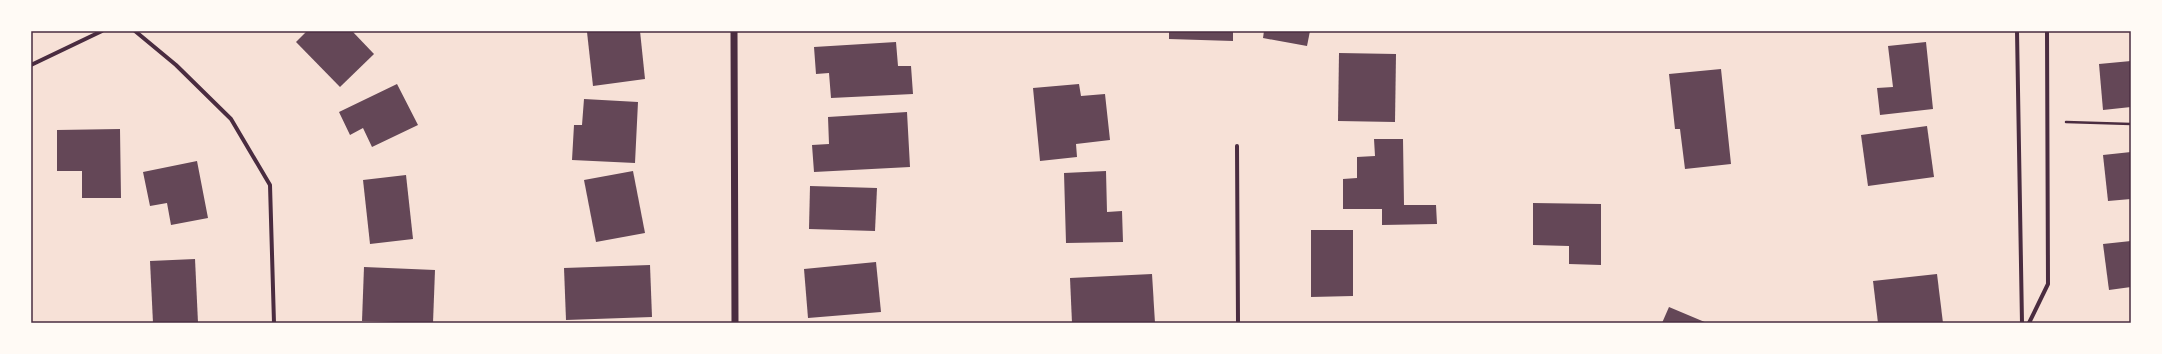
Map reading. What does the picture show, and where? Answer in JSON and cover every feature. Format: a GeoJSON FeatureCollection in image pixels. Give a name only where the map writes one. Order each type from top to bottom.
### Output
{"type":"FeatureCollection","features":[{"type":"Feature","properties":{"kind":"street"},"geometry":{"type":"LineString","coordinates":[[31,65],[102,31]]}},
{"type":"Feature","properties":{"kind":"street"},"geometry":{"type":"LineString","coordinates":[[135,31],[176,65],[231,119],[270,185],[274,323]]}},
{"type":"Feature","properties":{"kind":"street"},"geometry":{"type":"LineString","coordinates":[[734,31],[735,323]]}},
{"type":"Feature","properties":{"kind":"street"},"geometry":{"type":"LineString","coordinates":[[2017,31],[2022,323]]}},
{"type":"Feature","properties":{"kind":"street"},"geometry":{"type":"LineString","coordinates":[[2029,323],[2048,284],[2047,31]]}},
{"type":"Feature","properties":{"kind":"street"},"geometry":{"type":"LineString","coordinates":[[1237,146],[1238,323]]}},
{"type":"Feature","properties":{"kind":"path"},"geometry":{"type":"LineString","coordinates":[[2048,122],[2131,124]]}},
{"type":"Feature","properties":{"kind":"building"},"geometry":{"type":"Polygon","coordinates":[[[307,31],[352,31],[374,54],[340,87],[296,42],[307,31]]]}},
{"type":"Feature","properties":{"kind":"building"},"geometry":{"type":"Polygon","coordinates":[[[640,31],[645,79],[593,86],[587,32],[640,31]]]}},
{"type":"Feature","properties":{"kind":"building"},"geometry":{"type":"Polygon","coordinates":[[[1169,31],[1233,31],[1233,41],[1169,39],[1169,31]]]}},
{"type":"Feature","properties":{"kind":"building"},"geometry":{"type":"Polygon","coordinates":[[[1264,31],[1310,31],[1307,46],[1263,38],[1264,31]]]}},
{"type":"Feature","properties":{"kind":"building"},"geometry":{"type":"Polygon","coordinates":[[[896,42],[898,66],[911,66],[913,94],[831,98],[829,73],[816,74],[814,47],[896,42]]]}},
{"type":"Feature","properties":{"kind":"building"},"geometry":{"type":"Polygon","coordinates":[[[1926,42],[1933,109],[1880,115],[1877,88],[1893,87],[1888,46],[1926,42]]]}},
{"type":"Feature","properties":{"kind":"building"},"geometry":{"type":"Polygon","coordinates":[[[1339,53],[1396,54],[1395,122],[1338,121],[1339,53]]]}},
{"type":"Feature","properties":{"kind":"building"},"geometry":{"type":"Polygon","coordinates":[[[2131,61],[2131,107],[2103,110],[2099,64],[2131,61]]]}},
{"type":"Feature","properties":{"kind":"building"},"geometry":{"type":"Polygon","coordinates":[[[1721,69],[1731,164],[1685,169],[1680,129],[1675,129],[1669,74],[1721,69]]]}},
{"type":"Feature","properties":{"kind":"building"},"geometry":{"type":"Polygon","coordinates":[[[397,84],[418,125],[372,147],[363,128],[350,135],[339,112],[397,84]]]}},
{"type":"Feature","properties":{"kind":"building"},"geometry":{"type":"Polygon","coordinates":[[[1079,84],[1081,96],[1105,94],[1110,140],[1076,144],[1077,157],[1040,161],[1033,88],[1079,84]]]}},
{"type":"Feature","properties":{"kind":"building"},"geometry":{"type":"Polygon","coordinates":[[[584,99],[638,102],[635,163],[572,160],[574,125],[582,125],[584,99]]]}},
{"type":"Feature","properties":{"kind":"building"},"geometry":{"type":"Polygon","coordinates":[[[907,112],[910,167],[814,172],[812,145],[829,144],[828,117],[907,112]]]}},
{"type":"Feature","properties":{"kind":"building"},"geometry":{"type":"Polygon","coordinates":[[[1927,126],[1934,177],[1868,186],[1861,135],[1927,126]]]}},
{"type":"Feature","properties":{"kind":"building"},"geometry":{"type":"Polygon","coordinates":[[[120,129],[121,198],[82,198],[82,171],[57,171],[57,130],[120,129]]]}},
{"type":"Feature","properties":{"kind":"building"},"geometry":{"type":"Polygon","coordinates":[[[1374,139],[1403,139],[1404,205],[1436,205],[1437,224],[1382,225],[1382,209],[1343,209],[1343,179],[1357,178],[1357,157],[1375,156],[1374,139]]]}},
{"type":"Feature","properties":{"kind":"building"},"geometry":{"type":"Polygon","coordinates":[[[2131,152],[2131,199],[2108,201],[2103,155],[2131,152]]]}},
{"type":"Feature","properties":{"kind":"building"},"geometry":{"type":"Polygon","coordinates":[[[197,161],[208,218],[171,225],[167,203],[150,206],[143,172],[197,161]]]}},
{"type":"Feature","properties":{"kind":"building"},"geometry":{"type":"Polygon","coordinates":[[[633,171],[645,233],[596,242],[584,180],[633,171]]]}},
{"type":"Feature","properties":{"kind":"building"},"geometry":{"type":"Polygon","coordinates":[[[1106,171],[1107,212],[1122,211],[1123,242],[1066,243],[1064,173],[1106,171]]]}},
{"type":"Feature","properties":{"kind":"building"},"geometry":{"type":"Polygon","coordinates":[[[406,175],[413,239],[370,244],[363,180],[406,175]]]}},
{"type":"Feature","properties":{"kind":"building"},"geometry":{"type":"Polygon","coordinates":[[[810,186],[877,188],[875,231],[809,229],[810,186]]]}},
{"type":"Feature","properties":{"kind":"building"},"geometry":{"type":"Polygon","coordinates":[[[1533,203],[1601,204],[1601,265],[1569,264],[1569,246],[1533,245],[1533,203]]]}},
{"type":"Feature","properties":{"kind":"building"},"geometry":{"type":"Polygon","coordinates":[[[1311,230],[1353,230],[1353,296],[1311,297],[1311,230]]]}},
{"type":"Feature","properties":{"kind":"building"},"geometry":{"type":"Polygon","coordinates":[[[2131,241],[2131,287],[2109,290],[2103,244],[2131,241]]]}},
{"type":"Feature","properties":{"kind":"building"},"geometry":{"type":"Polygon","coordinates":[[[195,259],[198,323],[153,323],[150,261],[195,259]]]}},
{"type":"Feature","properties":{"kind":"building"},"geometry":{"type":"Polygon","coordinates":[[[876,262],[881,312],[808,318],[804,269],[876,262]]]}},
{"type":"Feature","properties":{"kind":"building"},"geometry":{"type":"Polygon","coordinates":[[[650,265],[652,317],[566,320],[564,268],[650,265]]]}},
{"type":"Feature","properties":{"kind":"building"},"geometry":{"type":"Polygon","coordinates":[[[364,267],[435,270],[433,323],[362,321],[364,267]]]}},
{"type":"Feature","properties":{"kind":"building"},"geometry":{"type":"Polygon","coordinates":[[[1152,274],[1155,323],[1072,323],[1070,278],[1152,274]]]}},
{"type":"Feature","properties":{"kind":"building"},"geometry":{"type":"Polygon","coordinates":[[[1937,274],[1943,323],[1878,323],[1873,281],[1937,274]]]}},
{"type":"Feature","properties":{"kind":"building"},"geometry":{"type":"Polygon","coordinates":[[[1669,307],[1707,323],[1662,323],[1669,307]]]}}]}
